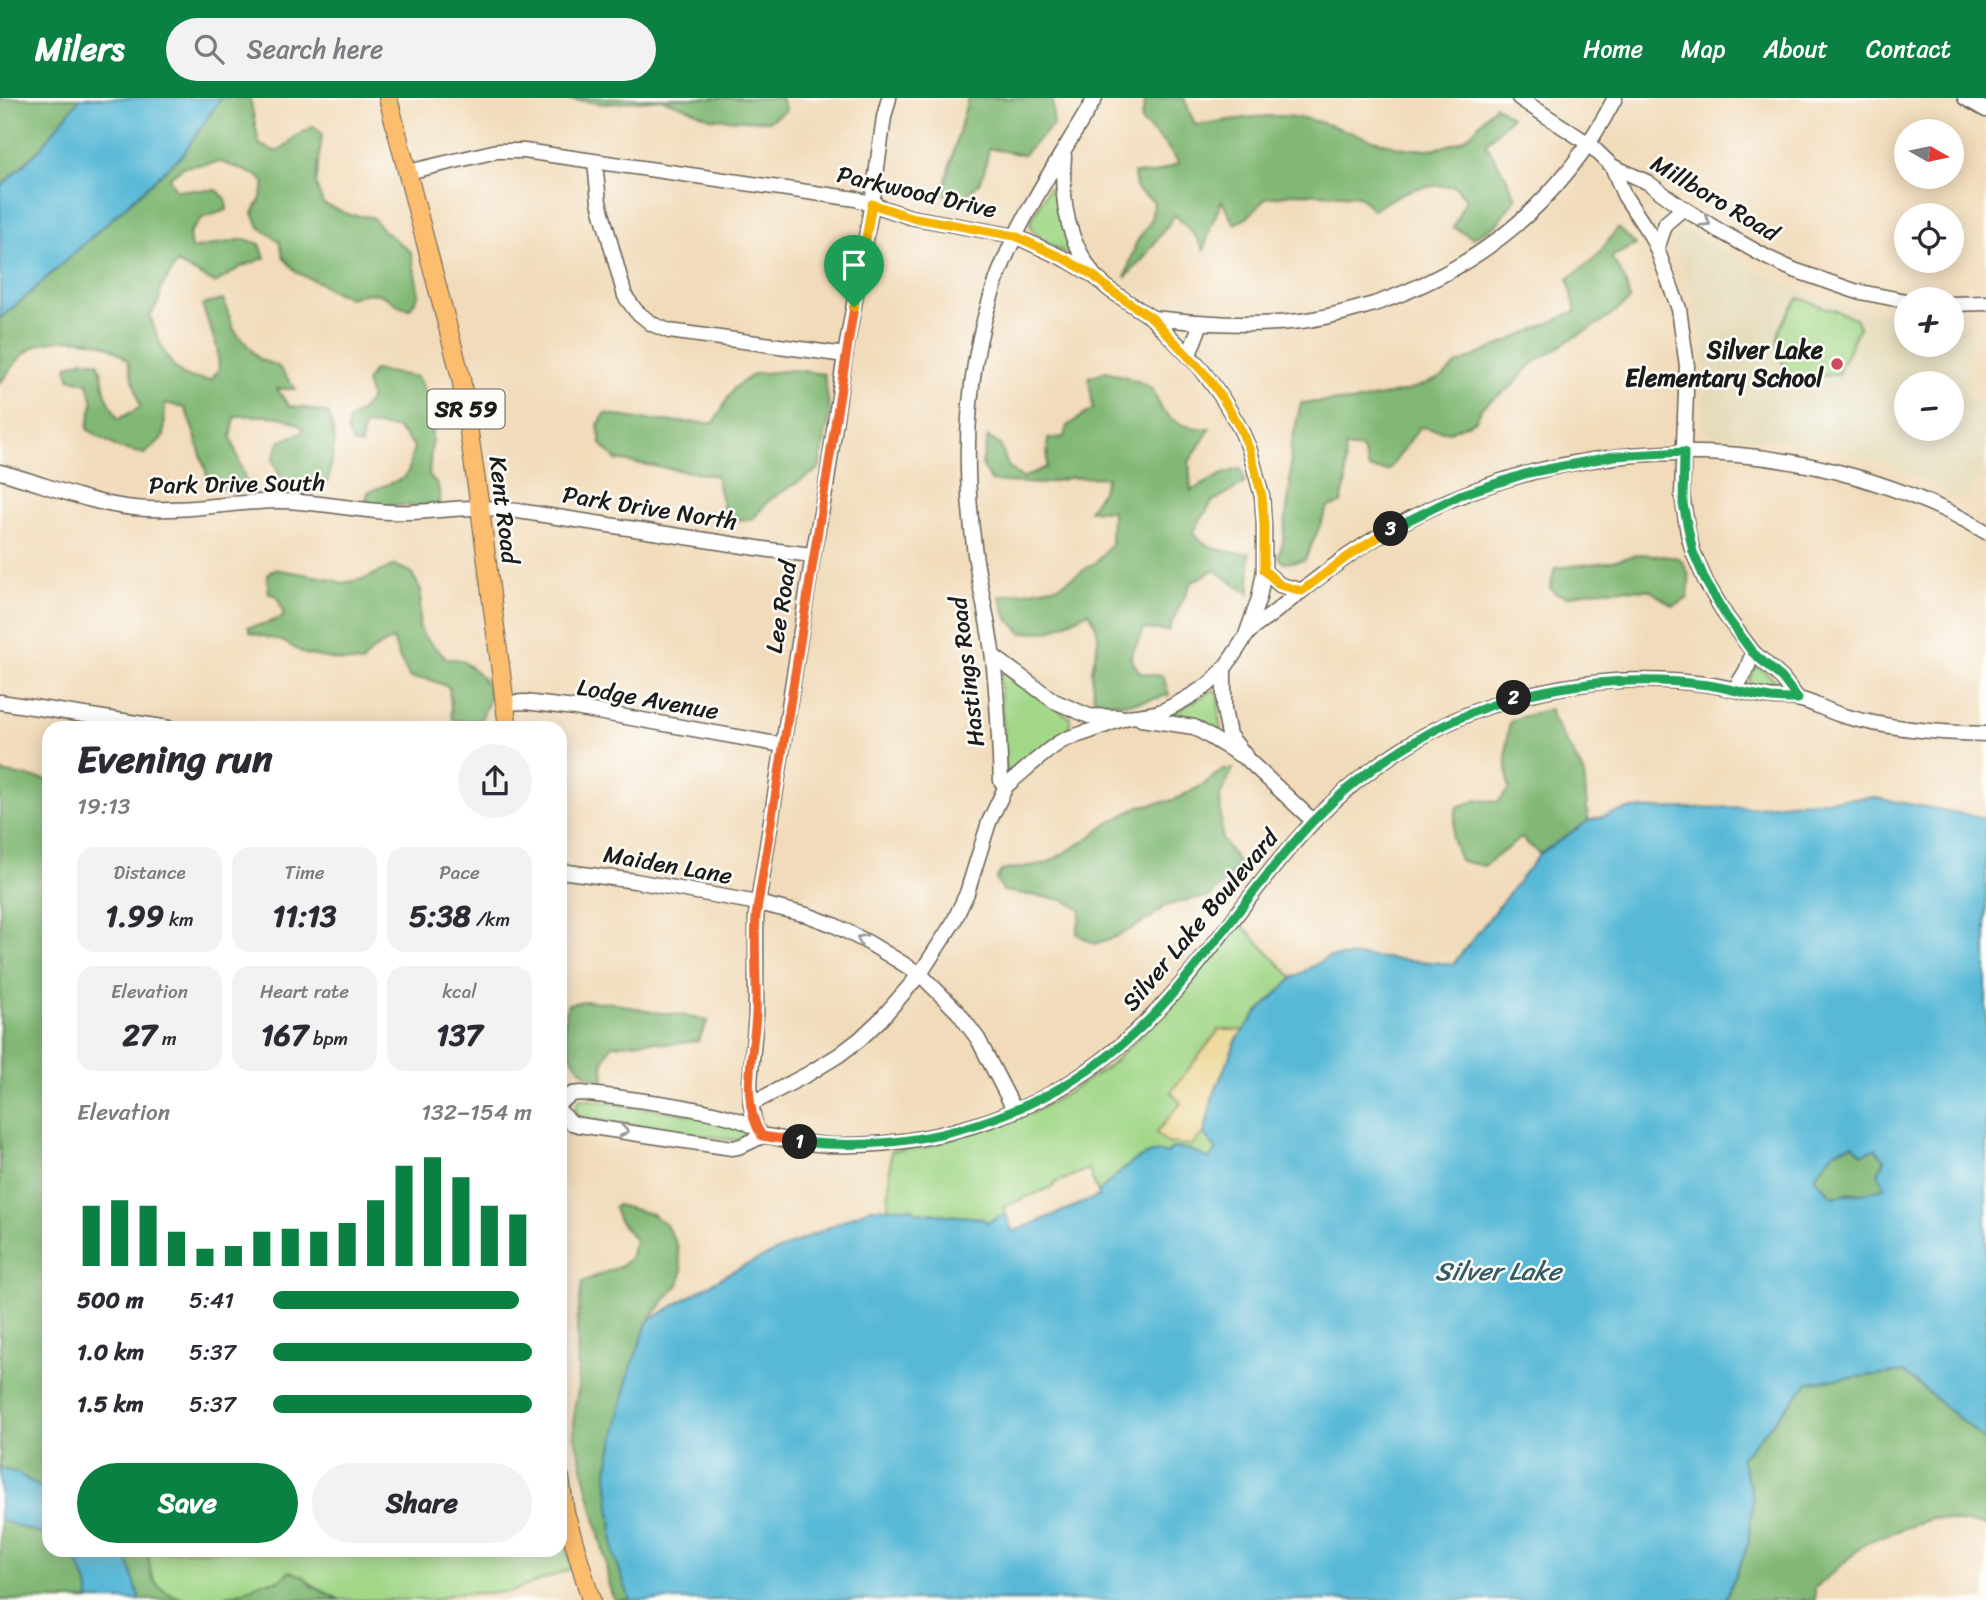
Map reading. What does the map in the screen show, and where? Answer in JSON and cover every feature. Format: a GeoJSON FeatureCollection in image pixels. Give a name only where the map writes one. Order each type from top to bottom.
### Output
{"type":"FeatureCollection","features":[{"type":"Feature","properties":{"kind":"main road","name":"Kent Road"},"geometry":{"type":"LineString","coordinates":[[388,98],[461,378],[507,721]]}},
{"type":"Feature","properties":{"kind":"main road"},"geometry":{"type":"LineString","coordinates":[[567,1519],[592,1600]]}},
{"type":"Feature","properties":{"kind":"street","name":"Lee Road"},"geometry":{"type":"LineString","coordinates":[[759,1131],[751,1104],[750,1082],[756,1015],[755,934],[758,903],[845,355],[889,98]]}},
{"type":"Feature","properties":{"kind":"street","name":"Hastings Road"},"geometry":{"type":"LineString","coordinates":[[1006,786],[1001,781],[993,656],[973,540],[967,474],[967,428],[973,378],[998,276],[1015,236],[1094,98]]}},
{"type":"Feature","properties":{"kind":"street","name":"Millboro Road"},"geometry":{"type":"LineString","coordinates":[[1519,98],[1589,144],[1612,166],[1647,182],[1743,244],[1794,270],[1855,291],[1894,299]]}},
{"type":"Feature","properties":{"kind":"street"},"geometry":{"type":"LineString","coordinates":[[1152,318],[1252,324],[1318,319],[1362,307],[1425,284],[1462,264],[1511,229],[1563,179],[1589,144],[1615,98]]}},
{"type":"Feature","properties":{"kind":"street"},"geometry":{"type":"LineString","coordinates":[[1965,98],[1986,110]]}},
{"type":"Feature","properties":{"kind":"street","name":"Hastings Road"},"geometry":{"type":"LineString","coordinates":[[1065,148],[1062,180],[1064,205],[1073,237],[1094,276]]}},
{"type":"Feature","properties":{"kind":"street","name":"Parkwood Drive"},"geometry":{"type":"LineString","coordinates":[[408,172],[497,151],[524,151],[856,199],[910,217],[1015,236],[1067,260],[1152,318],[1206,375],[1240,428],[1249,448],[1262,496],[1264,525],[1264,570],[1259,598],[1246,635]]}},
{"type":"Feature","properties":{"kind":"street"},"geometry":{"type":"LineString","coordinates":[[595,162],[599,202],[621,286],[636,311],[652,324],[669,331],[845,355]]}},
{"type":"Feature","properties":{"kind":"street"},"geometry":{"type":"LineString","coordinates":[[1612,166],[1624,195],[1657,249],[1673,290],[1682,328],[1687,375],[1682,495],[1693,552],[1717,602],[1752,652],[1782,678],[1798,699]]}},
{"type":"Feature","properties":{"kind":"street"},"geometry":{"type":"LineString","coordinates":[[1657,249],[1666,223],[1684,208]]}},
{"type":"Feature","properties":{"kind":"street"},"geometry":{"type":"LineString","coordinates":[[1964,304],[1986,303]]}},
{"type":"Feature","properties":{"kind":"street"},"geometry":{"type":"LineString","coordinates":[[1189,355],[1201,323]]}},
{"type":"Feature","properties":{"kind":"street"},"geometry":{"type":"LineString","coordinates":[[751,1104],[808,1074],[860,1039],[920,974],[953,923],[967,893],[989,822],[1006,786],[1060,742],[1130,717],[1161,711],[1193,694],[1224,671],[1246,635],[1347,557],[1392,528],[1460,495],[1528,473],[1576,462],[1624,455],[1684,452],[1735,454],[1833,470],[1921,500],[1986,532]]}},
{"type":"Feature","properties":{"kind":"street","name":"Park Drive South"},"geometry":{"type":"LineString","coordinates":[[0,472],[85,499],[135,508],[187,509],[278,501],[389,512],[480,508]]}},
{"type":"Feature","properties":{"kind":"street","name":"Park Drive North"},"geometry":{"type":"LineString","coordinates":[[480,508],[518,511],[770,551],[813,555]]}},
{"type":"Feature","properties":{"kind":"street"},"geometry":{"type":"LineString","coordinates":[[1264,570],[1280,585],[1302,591]]}},
{"type":"Feature","properties":{"kind":"street"},"geometry":{"type":"LineString","coordinates":[[1735,689],[1746,671],[1752,652]]}},
{"type":"Feature","properties":{"kind":"street"},"geometry":{"type":"LineString","coordinates":[[993,656],[1055,702],[1090,716],[1130,717],[1194,727],[1248,760]]}},
{"type":"Feature","properties":{"kind":"street"},"geometry":{"type":"LineString","coordinates":[[1224,671],[1224,710],[1229,735],[1248,760],[1313,821]]}},
{"type":"Feature","properties":{"kind":"street","name":"Silver Lake Boulevard"},"geometry":{"type":"LineString","coordinates":[[567,1097],[581,1093],[719,1114],[759,1131],[827,1145],[900,1142],[957,1130],[1015,1111],[1094,1066],[1157,1011],[1313,821],[1357,782],[1395,753],[1449,723],[1497,703],[1553,689],[1604,681],[1660,680],[1735,689],[1772,698],[1798,699],[1842,716],[1897,728],[1986,734]]}},
{"type":"Feature","properties":{"kind":"street"},"geometry":{"type":"LineString","coordinates":[[0,702],[124,721]]}},
{"type":"Feature","properties":{"kind":"street","name":"Lodge Avenue"},"geometry":{"type":"LineString","coordinates":[[505,703],[525,702],[575,708],[782,745]]}},
{"type":"Feature","properties":{"kind":"street","name":"Maiden Lane"},"geometry":{"type":"LineString","coordinates":[[567,872],[758,903],[834,925],[920,974],[958,1012],[978,1038],[1015,1111]]}},
{"type":"Feature","properties":{"kind":"street","name":"Silver Lake Boulevard"},"geometry":{"type":"LineString","coordinates":[[567,1118],[579,1125],[732,1148],[746,1145],[759,1131]]}},
{"type":"Feature","properties":{"kind":"shaded area","name":"Silver Lake Elementary School"},"geometry":{"type":"Polygon","coordinates":[[[1682,230],[1689,231],[1731,257],[1797,290],[1856,309],[1894,316],[1894,357],[1964,357],[1964,324],[1969,324],[1969,400],[1986,404],[1986,464],[1965,501],[1889,464],[1801,442],[1710,435],[1702,426],[1706,388],[1703,341],[1692,292],[1672,238],[1682,230]]]}},
{"type":"Feature","properties":{"kind":"green space"},"geometry":{"type":"Polygon","coordinates":[[[0,98],[80,98],[39,150],[0,187],[0,98]]]}},
{"type":"Feature","properties":{"kind":"green space"},"geometry":{"type":"Polygon","coordinates":[[[221,98],[250,98],[259,144],[275,151],[314,126],[322,134],[316,185],[323,204],[350,215],[372,217],[383,230],[411,252],[419,294],[410,309],[399,306],[385,296],[375,294],[350,298],[297,273],[284,258],[279,241],[259,227],[253,213],[265,183],[256,175],[221,162],[183,167],[169,178],[176,190],[217,190],[226,199],[227,210],[202,218],[189,233],[191,249],[245,239],[260,244],[265,258],[243,266],[215,283],[177,263],[161,288],[159,301],[150,316],[162,348],[171,363],[183,375],[211,380],[219,369],[217,347],[202,305],[223,299],[234,330],[259,359],[278,366],[296,389],[277,389],[289,406],[329,414],[335,440],[328,481],[310,488],[295,487],[282,482],[273,460],[279,442],[301,433],[304,429],[280,417],[235,416],[231,437],[248,488],[231,494],[209,481],[185,408],[165,403],[164,436],[145,454],[118,448],[87,429],[93,403],[88,383],[69,378],[67,366],[83,360],[98,362],[105,392],[118,419],[140,408],[128,360],[105,345],[69,340],[42,344],[24,354],[0,383],[0,318],[183,154],[221,98]]]}},
{"type":"Feature","properties":{"kind":"green space"},"geometry":{"type":"Polygon","coordinates":[[[557,98],[781,98],[786,110],[769,121],[741,120],[710,118],[661,99],[606,104],[557,98]]]}},
{"type":"Feature","properties":{"kind":"green space"},"geometry":{"type":"Polygon","coordinates":[[[968,98],[1053,98],[1053,125],[1023,155],[989,148],[980,181],[953,203],[943,192],[968,98]]]}},
{"type":"Feature","properties":{"kind":"green space"},"geometry":{"type":"Polygon","coordinates":[[[1146,98],[1184,98],[1195,125],[1289,116],[1401,147],[1421,149],[1442,147],[1462,140],[1495,105],[1511,117],[1486,144],[1516,197],[1497,224],[1473,238],[1453,227],[1466,199],[1455,186],[1421,187],[1373,210],[1359,196],[1298,193],[1266,198],[1247,218],[1234,224],[1222,201],[1204,250],[1193,233],[1175,215],[1142,260],[1125,278],[1136,243],[1151,220],[1154,202],[1136,189],[1134,173],[1154,174],[1179,163],[1165,144],[1141,121],[1146,98]]]}},
{"type":"Feature","properties":{"kind":"green space"},"geometry":{"type":"Polygon","coordinates":[[[1049,188],[1058,195],[1072,253],[1067,254],[1044,241],[1032,228],[1030,222],[1049,188]]]}},
{"type":"Feature","properties":{"kind":"green space"},"geometry":{"type":"Polygon","coordinates":[[[1618,228],[1636,245],[1611,257],[1625,280],[1630,300],[1608,318],[1531,365],[1512,386],[1482,407],[1476,420],[1450,432],[1420,427],[1388,471],[1369,469],[1362,449],[1345,447],[1346,482],[1341,503],[1328,507],[1305,560],[1284,563],[1278,557],[1283,542],[1290,486],[1291,446],[1301,403],[1353,402],[1407,391],[1443,377],[1457,364],[1576,311],[1568,279],[1595,258],[1618,228]]]}},
{"type":"Feature","properties":{"kind":"green space"},"geometry":{"type":"Polygon","coordinates":[[[1799,298],[1856,318],[1859,327],[1838,374],[1789,380],[1778,348],[1778,334],[1783,321],[1799,298]]]}},
{"type":"Feature","properties":{"kind":"green space"},"geometry":{"type":"Polygon","coordinates":[[[374,370],[417,377],[431,402],[429,475],[438,489],[439,506],[365,505],[368,492],[404,478],[414,446],[397,428],[364,425],[361,445],[352,443],[347,430],[349,420],[361,411],[371,398],[366,382],[374,370]]]}},
{"type":"Feature","properties":{"kind":"green space"},"geometry":{"type":"Polygon","coordinates":[[[793,370],[824,374],[830,412],[819,469],[768,501],[752,520],[726,519],[716,476],[616,460],[601,444],[598,425],[605,413],[646,420],[714,423],[734,388],[754,374],[793,370]]]}},
{"type":"Feature","properties":{"kind":"green space"},"geometry":{"type":"Polygon","coordinates":[[[1106,371],[1149,387],[1160,407],[1176,422],[1210,429],[1189,462],[1191,491],[1241,468],[1245,483],[1212,502],[1193,533],[1204,543],[1218,549],[1249,553],[1250,594],[1214,570],[1191,583],[1168,631],[1144,629],[1130,657],[1140,673],[1163,676],[1169,695],[1132,703],[1094,699],[1092,671],[1098,636],[1089,612],[1050,631],[1022,633],[1007,618],[1000,596],[1059,586],[1096,562],[1111,544],[1112,511],[1089,510],[1102,491],[1107,477],[1069,478],[1041,484],[991,481],[982,464],[988,437],[1000,445],[1008,466],[1022,478],[1047,467],[1048,439],[1064,437],[1067,426],[1093,409],[1089,377],[1106,371]]]}},
{"type":"Feature","properties":{"kind":"green space"},"geometry":{"type":"Polygon","coordinates":[[[1640,554],[1679,558],[1689,577],[1687,599],[1673,606],[1650,590],[1589,591],[1567,597],[1550,588],[1555,568],[1608,562],[1640,554]]]}},
{"type":"Feature","properties":{"kind":"green space"},"geometry":{"type":"Polygon","coordinates":[[[394,565],[411,572],[421,590],[419,626],[425,638],[446,658],[461,660],[477,672],[488,686],[489,701],[481,719],[452,719],[449,687],[428,679],[410,678],[393,639],[372,651],[362,663],[305,654],[282,641],[251,633],[248,627],[266,624],[284,616],[278,597],[269,593],[267,578],[270,571],[275,569],[343,583],[367,578],[394,565]]]}},
{"type":"Feature","properties":{"kind":"green space"},"geometry":{"type":"Polygon","coordinates":[[[1755,667],[1776,681],[1775,690],[1750,685],[1755,667]]]}},
{"type":"Feature","properties":{"kind":"green space"},"geometry":{"type":"Polygon","coordinates":[[[1006,672],[1070,718],[1067,731],[1008,771],[1005,769],[1000,675],[1006,672]]]}},
{"type":"Feature","properties":{"kind":"green space"},"geometry":{"type":"Polygon","coordinates":[[[1214,690],[1217,692],[1221,727],[1218,731],[1175,716],[1175,712],[1214,690]]]}},
{"type":"Feature","properties":{"kind":"green space"},"geometry":{"type":"Polygon","coordinates":[[[1550,709],[1552,718],[1584,773],[1588,821],[1540,854],[1521,838],[1484,866],[1460,861],[1452,838],[1457,807],[1478,800],[1498,802],[1509,789],[1507,744],[1511,720],[1550,709]]]}},
{"type":"Feature","properties":{"kind":"green space"},"geometry":{"type":"Polygon","coordinates":[[[1223,769],[1233,769],[1220,796],[1222,839],[1240,865],[1210,897],[1165,906],[1149,919],[1118,936],[1094,944],[1077,934],[1081,910],[1064,900],[1003,891],[996,879],[1001,871],[1047,863],[1140,806],[1174,800],[1203,785],[1223,769]]]}},
{"type":"Feature","properties":{"kind":"green space"},"geometry":{"type":"Polygon","coordinates":[[[0,772],[42,779],[42,1557],[149,1557],[155,1582],[166,1592],[182,1600],[0,1600],[0,772]]]}},
{"type":"Feature","properties":{"kind":"green space"},"geometry":{"type":"Polygon","coordinates":[[[1240,923],[1293,978],[1257,1013],[1217,1150],[1209,1160],[1188,1149],[1173,1148],[1167,1154],[1137,1159],[1098,1192],[1088,1169],[1003,1207],[1006,1214],[987,1222],[981,1218],[915,1212],[913,1208],[888,1208],[891,1151],[926,1147],[1034,1112],[1069,1092],[1110,1065],[1176,1000],[1240,923]]]}},
{"type":"Feature","properties":{"kind":"green space"},"geometry":{"type":"Polygon","coordinates":[[[585,1001],[613,1003],[708,1021],[698,1041],[671,1044],[651,1041],[612,1045],[603,1062],[604,1084],[582,1071],[570,1052],[567,1044],[568,1004],[585,1001]]]}},
{"type":"Feature","properties":{"kind":"green space"},"geometry":{"type":"Polygon","coordinates":[[[579,1100],[741,1122],[747,1133],[736,1140],[579,1117],[575,1108],[579,1100]]]}},
{"type":"Feature","properties":{"kind":"green space"},"geometry":{"type":"Polygon","coordinates":[[[1853,1143],[1872,1149],[1882,1156],[1885,1187],[1869,1193],[1833,1197],[1814,1177],[1836,1150],[1853,1143]]]}},
{"type":"Feature","properties":{"kind":"green space"},"geometry":{"type":"Polygon","coordinates":[[[617,1205],[652,1214],[666,1225],[677,1245],[682,1271],[680,1282],[648,1321],[629,1374],[607,1471],[614,1554],[630,1600],[614,1600],[609,1587],[606,1563],[574,1433],[574,1409],[578,1390],[577,1324],[582,1282],[621,1266],[630,1258],[635,1240],[618,1219],[614,1208],[617,1205]]]}},
{"type":"Feature","properties":{"kind":"green space"},"geometry":{"type":"Polygon","coordinates":[[[1904,1372],[1986,1441],[1986,1526],[1932,1518],[1867,1542],[1815,1588],[1815,1600],[1725,1600],[1748,1545],[1753,1498],[1741,1459],[1809,1382],[1904,1372]]]}},
{"type":"Feature","properties":{"kind":"green space"},"geometry":{"type":"Polygon","coordinates":[[[567,1549],[571,1569],[510,1592],[453,1594],[436,1600],[340,1600],[315,1587],[302,1576],[260,1583],[223,1600],[194,1599],[170,1594],[154,1579],[149,1557],[567,1557],[567,1549]]]}},
{"type":"Feature","properties":{"kind":"green space"},"geometry":{"type":"Polygon","coordinates":[[[290,1571],[303,1576],[312,1586],[340,1600],[223,1600],[260,1583],[280,1580],[290,1571]]]}},
{"type":"Feature","properties":{"kind":"sand"},"geometry":{"type":"Polygon","coordinates":[[[1219,1030],[1244,1030],[1236,1041],[1213,1096],[1205,1131],[1192,1145],[1167,1143],[1156,1133],[1181,1103],[1171,1092],[1219,1030]]]}},
{"type":"Feature","properties":{"kind":"water"},"geometry":{"type":"Polygon","coordinates":[[[80,98],[221,98],[183,154],[0,318],[0,187],[39,150],[80,98]]]}},
{"type":"Feature","properties":{"kind":"water","name":"Silver Lake"},"geometry":{"type":"Polygon","coordinates":[[[1871,797],[1986,818],[1986,1441],[1904,1372],[1809,1382],[1741,1458],[1753,1498],[1748,1545],[1725,1600],[630,1600],[614,1554],[607,1471],[629,1374],[648,1321],[731,1272],[871,1208],[913,1208],[915,1212],[981,1218],[987,1222],[1006,1214],[1013,1232],[1099,1196],[1098,1192],[1121,1171],[1149,1154],[1167,1154],[1172,1148],[1188,1149],[1209,1159],[1217,1150],[1204,1135],[1213,1096],[1236,1041],[1257,1013],[1293,978],[1328,957],[1361,956],[1453,964],[1540,854],[1588,821],[1628,809],[1755,807],[1871,797]],[[1853,1144],[1836,1150],[1814,1177],[1833,1197],[1866,1193],[1885,1187],[1878,1173],[1885,1160],[1876,1149],[1862,1154],[1853,1144]]]}},
{"type":"Feature","properties":{"kind":"water"},"geometry":{"type":"Polygon","coordinates":[[[0,1469],[15,1472],[42,1489],[42,1534],[0,1520],[0,1469]]]}},
{"type":"Feature","properties":{"kind":"water"},"geometry":{"type":"Polygon","coordinates":[[[73,1557],[127,1557],[140,1600],[89,1600],[89,1590],[77,1560],[73,1557]]]}},
{"type":"Feature","properties":{"kind":"place","name":"Silver Lake Elementary School"},"geometry":{"type":"Point","coordinates":[1837,364]}},
{"type":"Feature","properties":{"kind":"route"},"geometry":{"type":"LineString","coordinates":[[872,204],[910,217],[1015,236],[1094,276],[1152,318],[1199,366],[1221,396],[1240,428],[1258,477],[1264,525],[1264,570],[1280,585],[1302,591],[1392,528],[1460,495],[1499,481],[1576,462],[1624,455],[1684,452],[1683,504],[1693,552],[1706,582],[1752,652],[1782,678],[1798,699],[1772,698],[1712,685],[1628,680],[1553,689],[1497,703],[1474,712],[1395,753],[1338,797],[1313,821],[1157,1011],[1116,1049],[1072,1081],[1015,1111],[986,1122],[929,1137],[878,1144],[827,1145],[762,1136],[755,1126],[750,1082],[756,1015],[756,916],[854,307],[872,204]]}}]}
